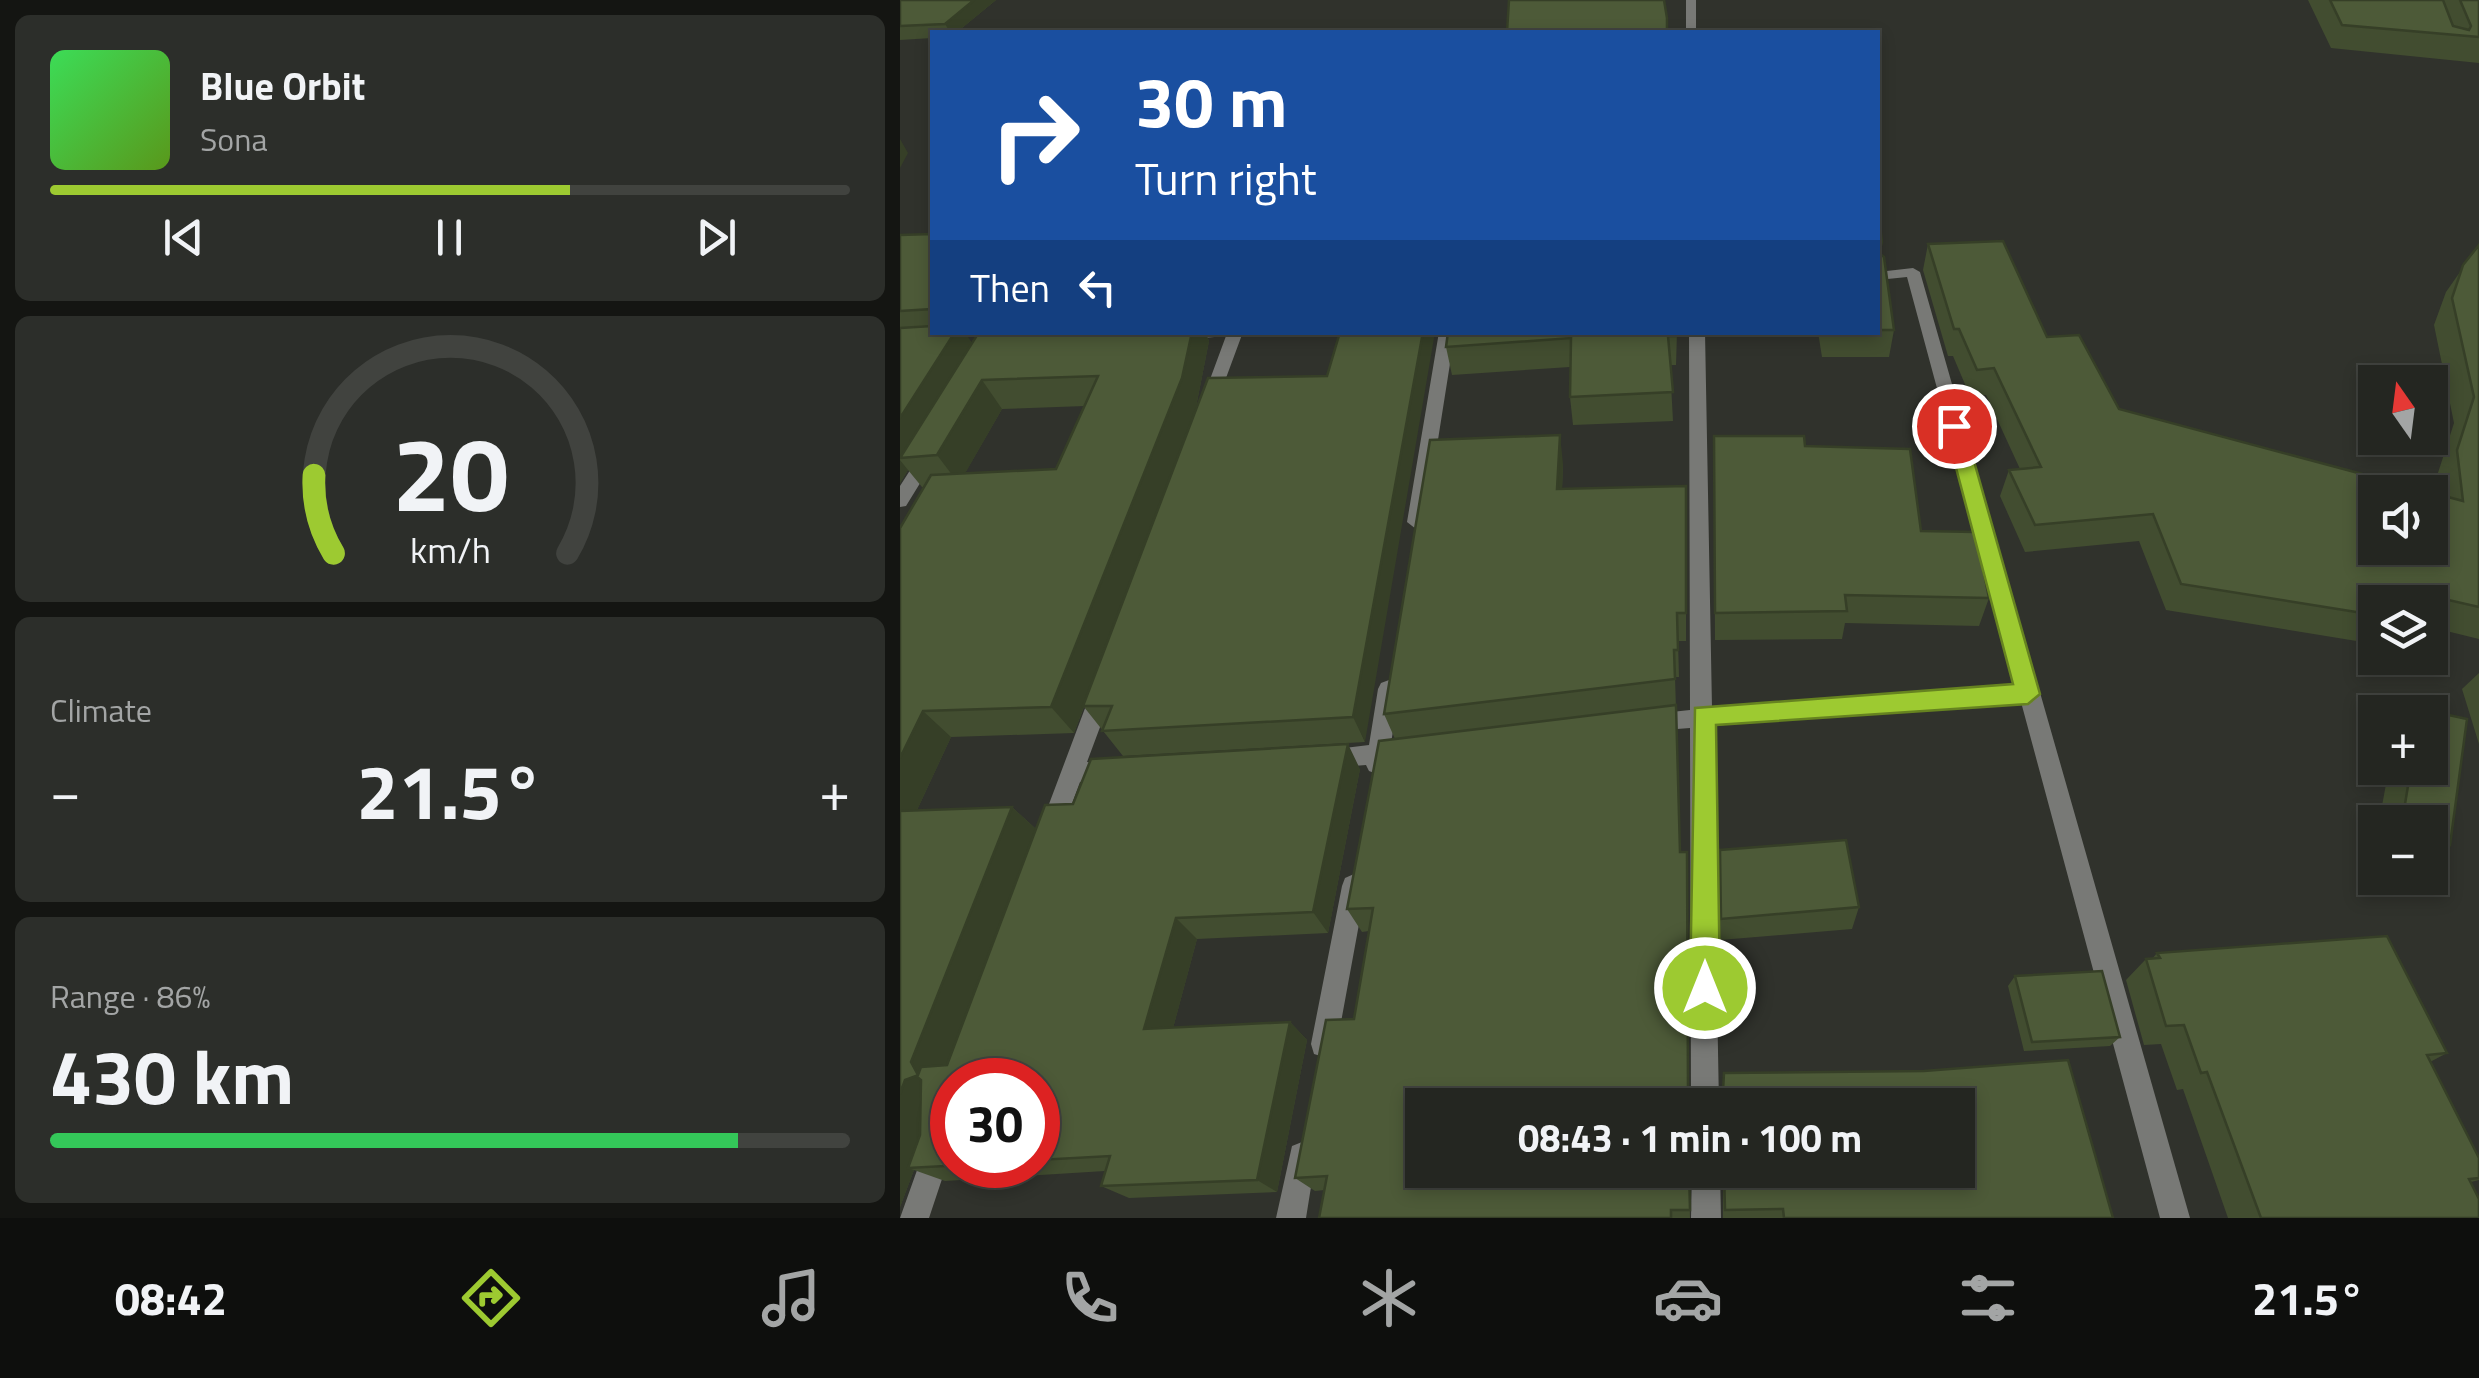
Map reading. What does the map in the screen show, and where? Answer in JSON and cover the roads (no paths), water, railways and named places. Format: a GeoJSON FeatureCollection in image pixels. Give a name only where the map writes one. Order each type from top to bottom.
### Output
{"type":"FeatureCollection","features":[{"type":"Feature","properties":{"kind":"street"},"geometry":{"type":"LineString","coordinates":[[1691,0],[1691,30]]}},
{"type":"Feature","properties":{"kind":"street"},"geometry":{"type":"LineString","coordinates":[[1880,276],[1913,272],[2175,1218]]}},
{"type":"Feature","properties":{"kind":"street"},"geometry":{"type":"LineString","coordinates":[[1166,336],[1180,335]]}},
{"type":"Feature","properties":{"kind":"street"},"geometry":{"type":"LineString","coordinates":[[1201,424],[1234,335]]}},
{"type":"Feature","properties":{"kind":"street"},"geometry":{"type":"LineString","coordinates":[[1413,544],[1447,335]]}},
{"type":"Feature","properties":{"kind":"street"},"geometry":{"type":"LineString","coordinates":[[1697,335],[1706,1088]]}},
{"type":"Feature","properties":{"kind":"street"},"geometry":{"type":"LineString","coordinates":[[900,501],[938,438]]}},
{"type":"Feature","properties":{"kind":"street"},"geometry":{"type":"LineString","coordinates":[[1371,793],[1394,659]]}},
{"type":"Feature","properties":{"kind":"street"},"geometry":{"type":"LineString","coordinates":[[1046,845],[1106,681]]}},
{"type":"Feature","properties":{"kind":"street"},"geometry":{"type":"LineString","coordinates":[[1627,725],[1704,716],[2028,694]]}},
{"type":"Feature","properties":{"kind":"street"},"geometry":{"type":"LineString","coordinates":[[1302,759],[1417,750]]}},
{"type":"Feature","properties":{"kind":"street"},"geometry":{"type":"LineString","coordinates":[[1072,773],[1129,770]]}},
{"type":"Feature","properties":{"kind":"street"},"geometry":{"type":"LineString","coordinates":[[1320,1064],[1360,851]]}},
{"type":"Feature","properties":{"kind":"street"},"geometry":{"type":"LineString","coordinates":[[1291,1218],[1309,1122]]}},
{"type":"Feature","properties":{"kind":"street"},"geometry":{"type":"LineString","coordinates":[[914,1218],[930,1173]]}},
{"type":"Feature","properties":{"kind":"street"},"geometry":{"type":"LineString","coordinates":[[1706,1188],[1706,1218]]}}]}
